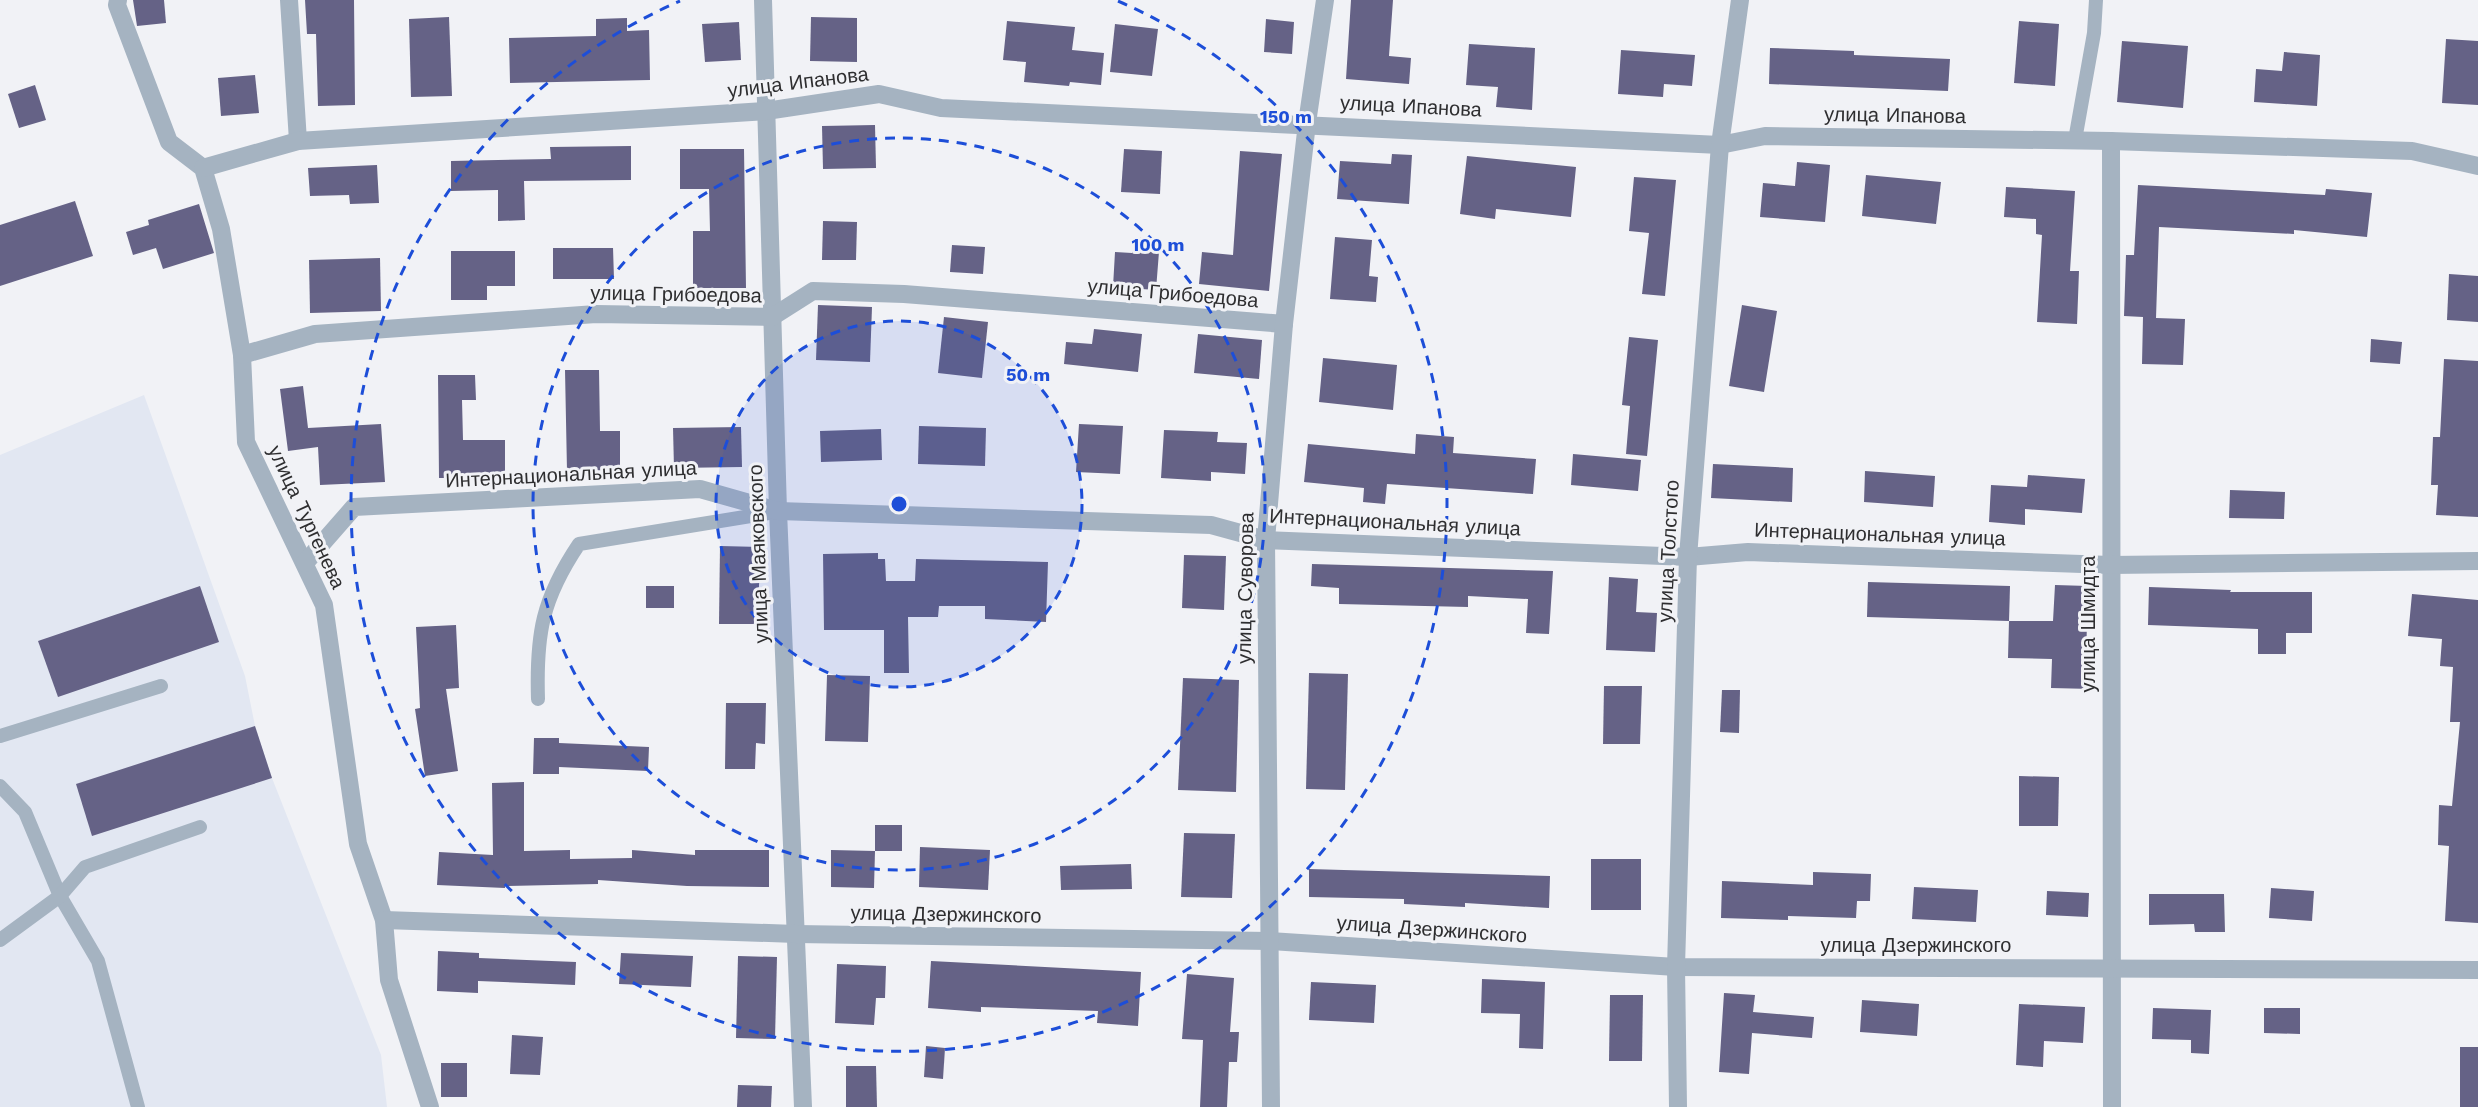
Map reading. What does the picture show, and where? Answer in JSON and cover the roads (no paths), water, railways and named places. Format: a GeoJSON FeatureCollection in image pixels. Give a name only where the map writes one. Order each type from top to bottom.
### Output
{"type":"FeatureCollection","features":[{"type":"Feature","properties":{"kind":"street"},"geometry":{"type":"LineString","coordinates":[[118,0],[117,5],[169,142],[203,168]]}},
{"type":"Feature","properties":{"kind":"street"},"geometry":{"type":"LineString","coordinates":[[289,0],[297,141]]}},
{"type":"Feature","properties":{"kind":"street","name":"улица Маяковского"},"geometry":{"type":"LineString","coordinates":[[763,0],[778,511],[803,1107]]}},
{"type":"Feature","properties":{"kind":"street","name":"улица Суворова"},"geometry":{"type":"LineString","coordinates":[[1271,1107],[1266,540],[1284,324],[1307,123],[1325,0]]}},
{"type":"Feature","properties":{"kind":"street","name":"улица Толстого"},"geometry":{"type":"LineString","coordinates":[[1678,1107],[1676,967],[1688,557],[1720,145],[1740,0]]}},
{"type":"Feature","properties":{"kind":"street","name":"улица Ипанова"},"geometry":{"type":"LineString","coordinates":[[203,168],[297,141],[766,111],[879,94],[941,108],[1307,123],[1720,145],[1765,136],[2075,140],[2412,151],[2478,166]]}},
{"type":"Feature","properties":{"kind":"street","name":"улица Шмидта"},"geometry":{"type":"LineString","coordinates":[[2111,141],[2112,1107]]}},
{"type":"Feature","properties":{"kind":"street","name":"улица Тургенева"},"geometry":{"type":"LineString","coordinates":[[203,168],[221,229],[242,356],[246,442],[324,605],[358,844],[384,920],[389,980],[430,1107]]}},
{"type":"Feature","properties":{"kind":"street","name":"улица Грибоедова"},"geometry":{"type":"LineString","coordinates":[[242,356],[327,333],[596,314],[772,317],[813,291],[904,294],[1284,324]]}},
{"type":"Feature","properties":{"kind":"street","name":"Интернациональная улица"},"geometry":{"type":"LineString","coordinates":[[305,563],[354,507],[700,489],[778,511],[1211,525],[1266,540],[1688,557],[1748,552],[2110,565],[2478,561]]}},
{"type":"Feature","properties":{"kind":"street","name":"улица Дзержинского"},"geometry":{"type":"LineString","coordinates":[[384,920],[796,934],[1269,941],[1676,967],[2478,970]]}},
{"type":"Feature","properties":{"kind":"lane"},"geometry":{"type":"LineString","coordinates":[[2075,140],[2094,33],[2096,0]]}},
{"type":"Feature","properties":{"kind":"lane"},"geometry":{"type":"LineString","coordinates":[[538,699],[537,651],[546,604],[561,570],[579,544],[778,511]]}},
{"type":"Feature","properties":{"kind":"lane"},"geometry":{"type":"LineString","coordinates":[[0,736],[161,686]]}},
{"type":"Feature","properties":{"kind":"lane"},"geometry":{"type":"LineString","coordinates":[[0,786],[25,812],[60,896],[98,961],[138,1107]]}},
{"type":"Feature","properties":{"kind":"lane"},"geometry":{"type":"LineString","coordinates":[[0,940],[60,896],[85,867],[200,827]]}}]}
